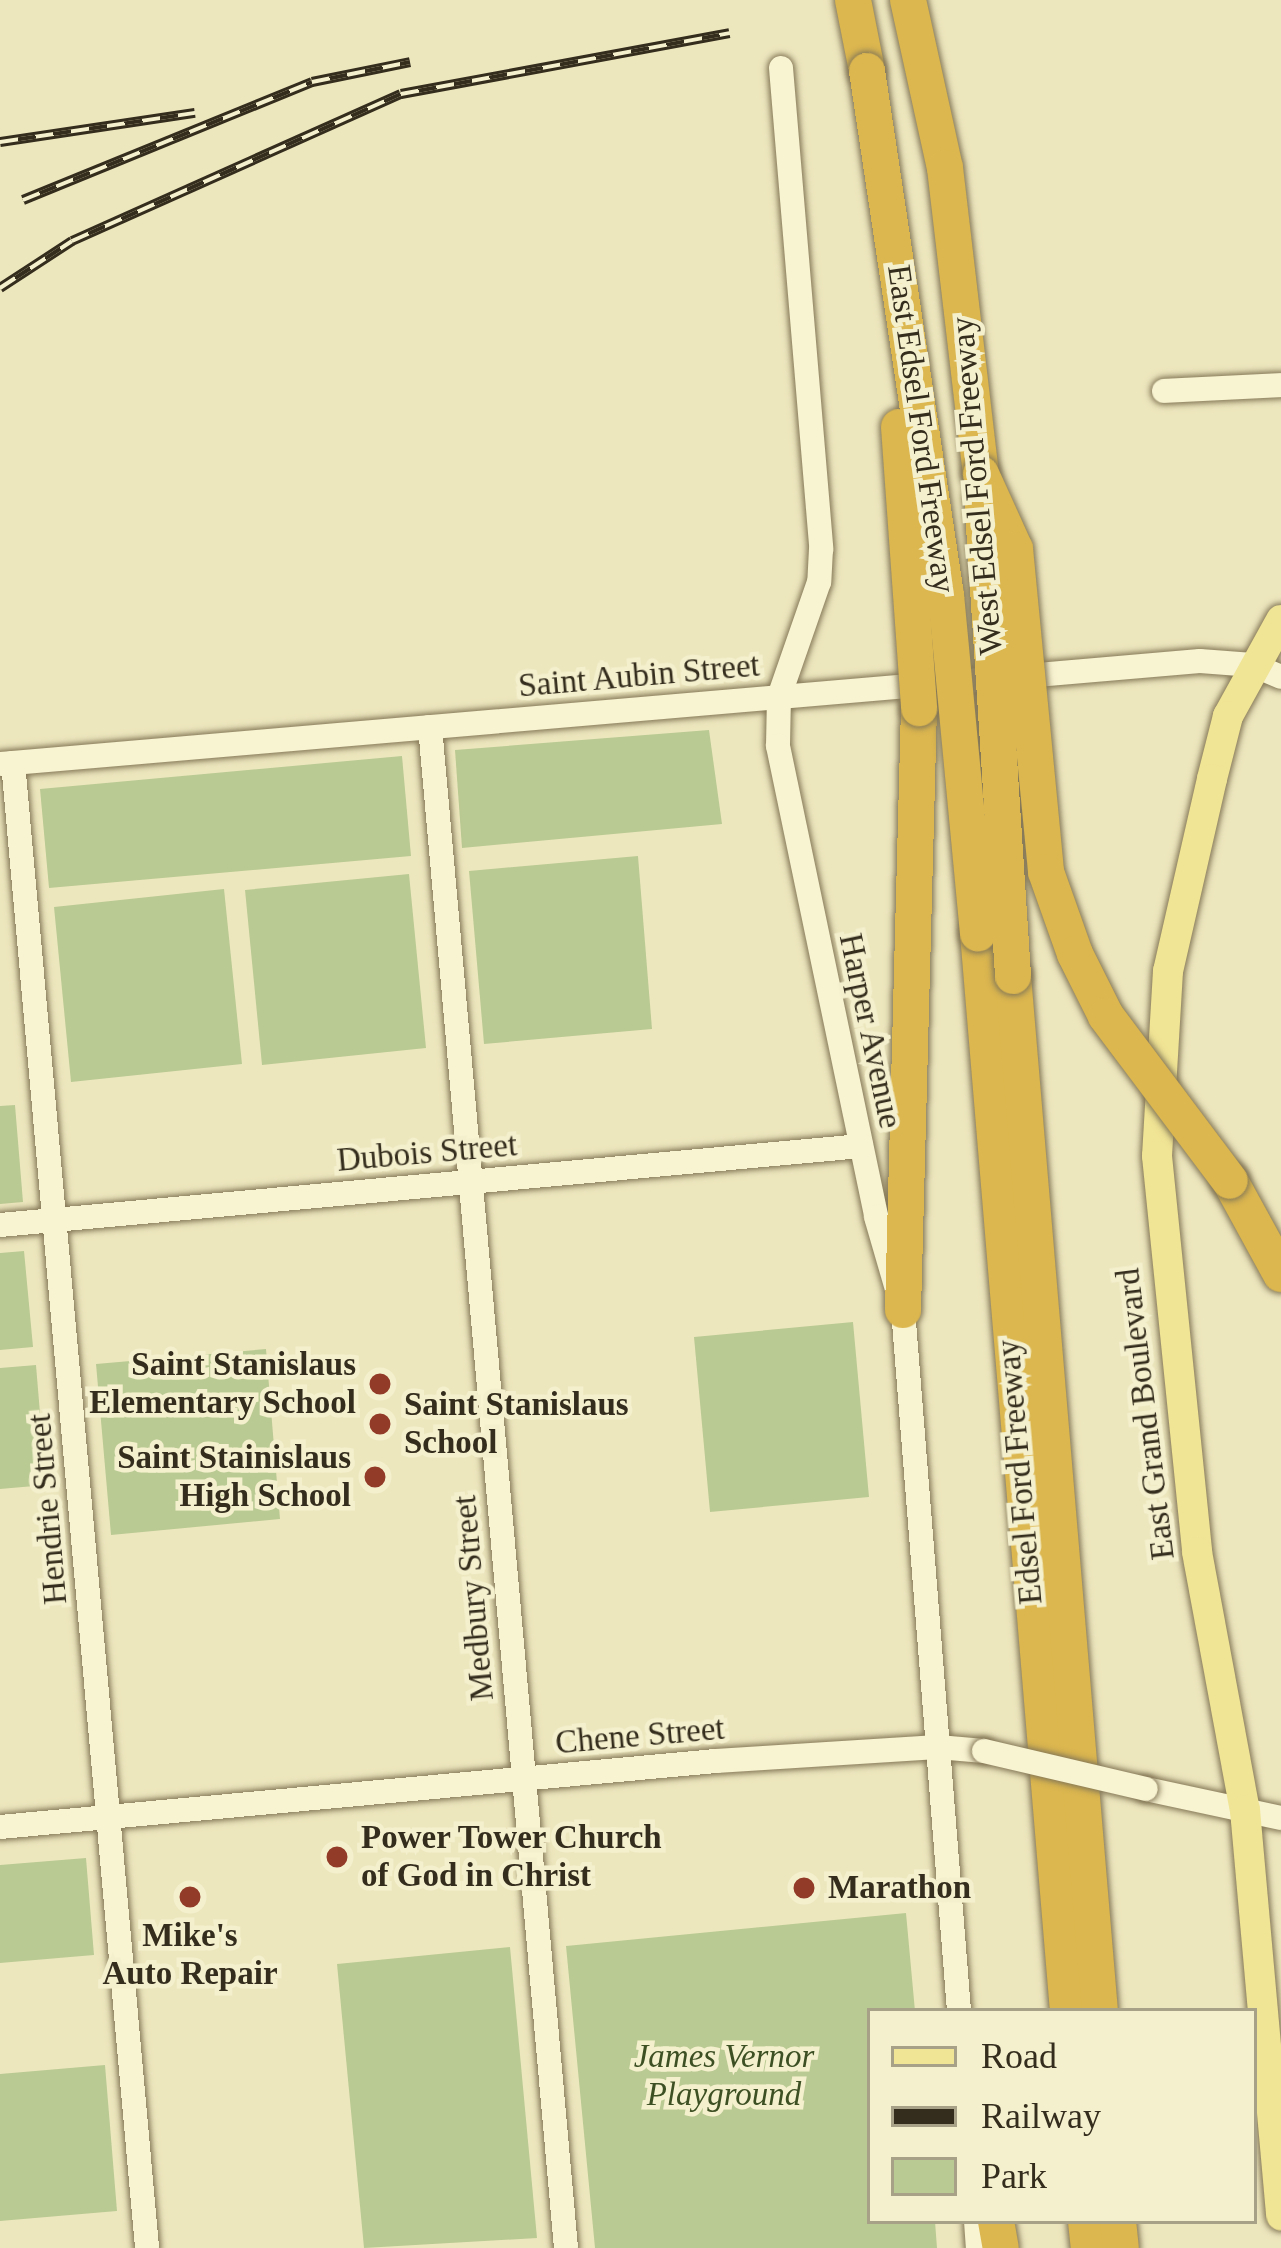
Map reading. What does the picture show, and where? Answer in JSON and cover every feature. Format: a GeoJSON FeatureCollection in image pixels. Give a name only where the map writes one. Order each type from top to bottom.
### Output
{"type":"FeatureCollection","features":[{"type":"Feature","properties":{"kind":"highway","name":"East Edsel Ford Freeway"},"geometry":{"type":"LineString","coordinates":[[853,0],[946,595],[978,933]]}},
{"type":"Feature","properties":{"kind":"highway","name":"West Edsel Ford Freeway"},"geometry":{"type":"LineString","coordinates":[[908,0],[945,168],[981,474],[1013,976]]}},
{"type":"Feature","properties":{"kind":"highway"},"geometry":{"type":"LineString","coordinates":[[867,71],[919,708],[903,1310]]}},
{"type":"Feature","properties":{"kind":"highway"},"geometry":{"type":"LineString","coordinates":[[981,474],[1015,549],[1046,872],[1075,954],[1106,1016],[1230,1181],[1281,1274]]}},
{"type":"Feature","properties":{"kind":"highway","name":"Edsel Ford Freeway"},"geometry":{"type":"LineString","coordinates":[[978,933],[1068,2008]]}},
{"type":"Feature","properties":{"kind":"highway","name":"Edsel Ford Freeway"},"geometry":{"type":"LineString","coordinates":[[1013,976],[1100,2008]]}},
{"type":"Feature","properties":{"kind":"main road","name":"East Grand Boulevard"},"geometry":{"type":"LineString","coordinates":[[1281,620],[1267,671],[1228,716],[1168,971],[1157,1156],[1197,1552],[1269,1933],[1281,2215]]}},
{"type":"Feature","properties":{"kind":"street","name":"Harper Avenue"},"geometry":{"type":"LineString","coordinates":[[781,68],[821,549],[819,582],[779,697],[778,746],[861,1146],[903,1310],[959,2008]]}},
{"type":"Feature","properties":{"kind":"street"},"geometry":{"type":"LineString","coordinates":[[1164,391],[1281,385]]}},
{"type":"Feature","properties":{"kind":"street","name":"Saint Aubin Street"},"geometry":{"type":"LineString","coordinates":[[7,764],[1200,661],[1267,671]]}},
{"type":"Feature","properties":{"kind":"street","name":"Medbury Street"},"geometry":{"type":"LineString","coordinates":[[430,727],[566,2248]]}},
{"type":"Feature","properties":{"kind":"street","name":"Hendrie Street"},"geometry":{"type":"LineString","coordinates":[[7,764],[55,1220],[147,2248]]}},
{"type":"Feature","properties":{"kind":"street","name":"Dubois Street"},"geometry":{"type":"LineString","coordinates":[[0,1225],[861,1146]]}},
{"type":"Feature","properties":{"kind":"street","name":"Chene Street"},"geometry":{"type":"LineString","coordinates":[[0,1827],[938,1747],[984,1751],[1281,1818]]}},
{"type":"Feature","properties":{"kind":"green space"},"geometry":{"type":"Polygon","coordinates":[[[709,730],[722,824],[462,848],[455,750],[709,730]]]}},
{"type":"Feature","properties":{"kind":"green space"},"geometry":{"type":"Polygon","coordinates":[[[402,756],[411,856],[49,888],[40,789],[402,756]]]}},
{"type":"Feature","properties":{"kind":"green space"},"geometry":{"type":"Polygon","coordinates":[[[638,856],[652,1029],[484,1044],[469,871],[638,856]]]}},
{"type":"Feature","properties":{"kind":"green space"},"geometry":{"type":"Polygon","coordinates":[[[409,874],[426,1048],[262,1065],[245,890],[409,874]]]}},
{"type":"Feature","properties":{"kind":"green space"},"geometry":{"type":"Polygon","coordinates":[[[224,889],[242,1064],[71,1082],[54,907],[224,889]]]}},
{"type":"Feature","properties":{"kind":"green space"},"geometry":{"type":"Polygon","coordinates":[[[15,1105],[23,1202],[0,1204],[0,1106],[15,1105]]]}},
{"type":"Feature","properties":{"kind":"green space"},"geometry":{"type":"Polygon","coordinates":[[[24,1251],[33,1347],[0,1350],[0,1253],[24,1251]]]}},
{"type":"Feature","properties":{"kind":"green space"},"geometry":{"type":"Polygon","coordinates":[[[853,1322],[869,1497],[710,1512],[694,1337],[853,1322]]]}},
{"type":"Feature","properties":{"kind":"green space"},"geometry":{"type":"Polygon","coordinates":[[[266,1349],[280,1519],[111,1535],[96,1364],[266,1349]]]}},
{"type":"Feature","properties":{"kind":"green space"},"geometry":{"type":"Polygon","coordinates":[[[36,1365],[46,1485],[0,1489],[0,1368],[36,1365]]]}},
{"type":"Feature","properties":{"kind":"green space"},"geometry":{"type":"Polygon","coordinates":[[[86,1858],[94,1955],[0,1963],[0,1865],[86,1858]]]}},
{"type":"Feature","properties":{"kind":"green space","name":"James Vernor Playground"},"geometry":{"type":"Polygon","coordinates":[[[906,1913],[915,2008],[867,2008],[867,2224],[935,2224],[937,2248],[595,2248],[566,1946],[906,1913]]]}},
{"type":"Feature","properties":{"kind":"green space"},"geometry":{"type":"Polygon","coordinates":[[[510,1947],[537,2238],[364,2248],[337,1964],[510,1947]]]}},
{"type":"Feature","properties":{"kind":"green space"},"geometry":{"type":"Polygon","coordinates":[[[105,2065],[117,2211],[0,2221],[0,2074],[105,2065]]]}},
{"type":"Feature","properties":{"kind":"railway"},"geometry":{"type":"LineString","coordinates":[[0,288],[72,241],[401,94],[729,33]]}},
{"type":"Feature","properties":{"kind":"railway"},"geometry":{"type":"LineString","coordinates":[[23,200],[312,82],[410,62]]}},
{"type":"Feature","properties":{"kind":"railway"},"geometry":{"type":"LineString","coordinates":[[0,142],[195,113]]}},
{"type":"Feature","properties":{"kind":"place","name":"Saint Stanislaus Elementary School"},"geometry":{"type":"Point","coordinates":[380,1384]}},
{"type":"Feature","properties":{"kind":"place","name":"Saint Stanislaus School"},"geometry":{"type":"Point","coordinates":[380,1424]}},
{"type":"Feature","properties":{"kind":"place","name":"Saint Stainislaus High School"},"geometry":{"type":"Point","coordinates":[375,1477]}},
{"type":"Feature","properties":{"kind":"place","name":"Power Tower Church of God in Christ"},"geometry":{"type":"Point","coordinates":[337,1857]}},
{"type":"Feature","properties":{"kind":"place","name":"Marathon"},"geometry":{"type":"Point","coordinates":[804,1888]}},
{"type":"Feature","properties":{"kind":"place","name":"Mike's Auto Repair"},"geometry":{"type":"Point","coordinates":[190,1897]}}]}
